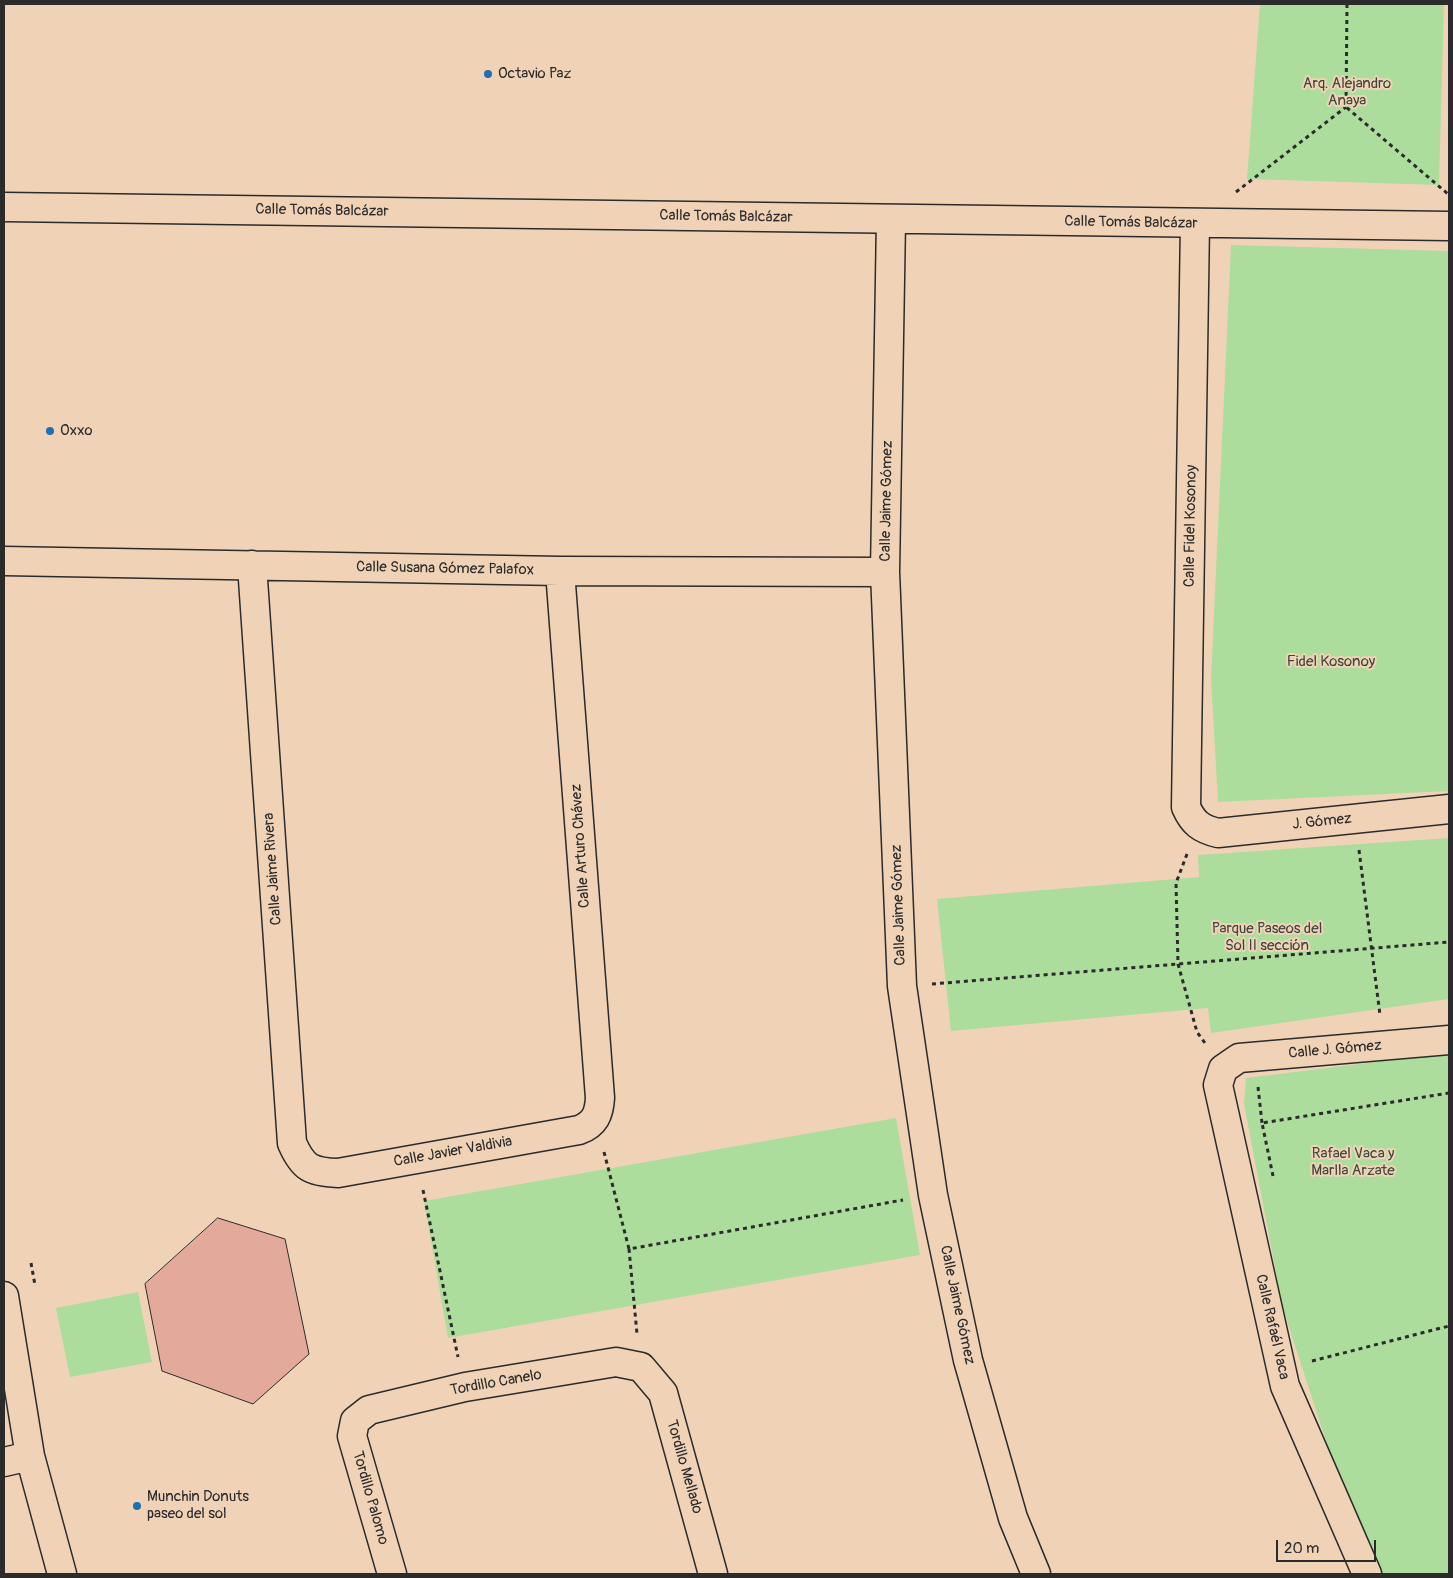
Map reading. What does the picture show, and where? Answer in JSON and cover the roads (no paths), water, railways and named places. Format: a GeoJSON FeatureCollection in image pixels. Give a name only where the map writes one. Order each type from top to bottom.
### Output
{"type":"FeatureCollection","features":[{"type":"Feature","properties":{"kind":"street","name":"Calle Tomás Balcázar"},"geometry":{"type":"LineString","coordinates":[[4,207],[1449,226]]}},
{"type":"Feature","properties":{"kind":"street","name":"Calle Jaime Gómez"},"geometry":{"type":"LineString","coordinates":[[891,220],[886,572],[902,986],[933,1195],[968,1360],[1013,1518],[1036,1574]]}},
{"type":"Feature","properties":{"kind":"street","name":"Calle Fidel Kosonoy"},"geometry":{"type":"LineString","coordinates":[[1196,223],[1186,807],[1197,825]]}},
{"type":"Feature","properties":{"kind":"street","name":"Calle Susana Gómez Palafox"},"geometry":{"type":"LineString","coordinates":[[4,561],[560,571],[886,572]]}},
{"type":"Feature","properties":{"kind":"street","name":"Calle Jaime Rivera"},"geometry":{"type":"LineString","coordinates":[[252,565],[292,1143],[298,1156],[308,1168]]}},
{"type":"Feature","properties":{"kind":"street","name":"Calle Arturo Chávez"},"geometry":{"type":"LineString","coordinates":[[560,571],[600,1098],[595,1120]]}},
{"type":"Feature","properties":{"kind":"street","name":"J. Gómez"},"geometry":{"type":"LineString","coordinates":[[1197,825],[1218,832],[1449,809]]}},
{"type":"Feature","properties":{"kind":"street","name":"Calle J. Gómez"},"geometry":{"type":"LineString","coordinates":[[1223,1068],[1239,1058],[1449,1040]]}},
{"type":"Feature","properties":{"kind":"street","name":"Calle Rafaél Vaca"},"geometry":{"type":"LineString","coordinates":[[1223,1068],[1218,1085],[1284,1386],[1367,1574]]}},
{"type":"Feature","properties":{"kind":"street","name":"Calle Javier Valdivia"},"geometry":{"type":"LineString","coordinates":[[308,1168],[338,1173],[579,1130],[589,1126],[595,1120]]}},
{"type":"Feature","properties":{"kind":"street"},"geometry":{"type":"LineString","coordinates":[[4,1296],[30,1456],[62,1574]]}},
{"type":"Feature","properties":{"kind":"street","name":"Tordillo Canelo"},"geometry":{"type":"LineString","coordinates":[[355,1421],[369,1410],[464,1388],[616,1362],[641,1367]]}},
{"type":"Feature","properties":{"kind":"street","name":"Tordillo Mellado"},"geometry":{"type":"LineString","coordinates":[[641,1367],[663,1393],[713,1574]]}},
{"type":"Feature","properties":{"kind":"street","name":"Tordillo Palomo"},"geometry":{"type":"LineString","coordinates":[[355,1421],[352,1436],[392,1574]]}},
{"type":"Feature","properties":{"kind":"street"},"geometry":{"type":"LineString","coordinates":[[4,1462],[30,1456]]}},
{"type":"Feature","properties":{"kind":"place","name":"Octavio Paz"},"geometry":{"type":"Point","coordinates":[488,74]}},
{"type":"Feature","properties":{"kind":"place","name":"Oxxo"},"geometry":{"type":"Point","coordinates":[50,431]}},
{"type":"Feature","properties":{"kind":"place","name":"Munchin Donuts paseo del sol"},"geometry":{"type":"Point","coordinates":[137,1506]}},
{"type":"Feature","properties":{"kind":"park label","name":"Arq. Alejandro Anaya"},"geometry":{"type":"Point","coordinates":[1347,92]}},
{"type":"Feature","properties":{"kind":"park label","name":"Fidel Kosonoy"},"geometry":{"type":"Point","coordinates":[1331,662]}},
{"type":"Feature","properties":{"kind":"park label","name":"Parque Paseos del Sol II sección"},"geometry":{"type":"Point","coordinates":[1267,938]}},
{"type":"Feature","properties":{"kind":"park label","name":"Rafael Vaca y Marlla Arzate"},"geometry":{"type":"Point","coordinates":[1353,1162]}}]}
